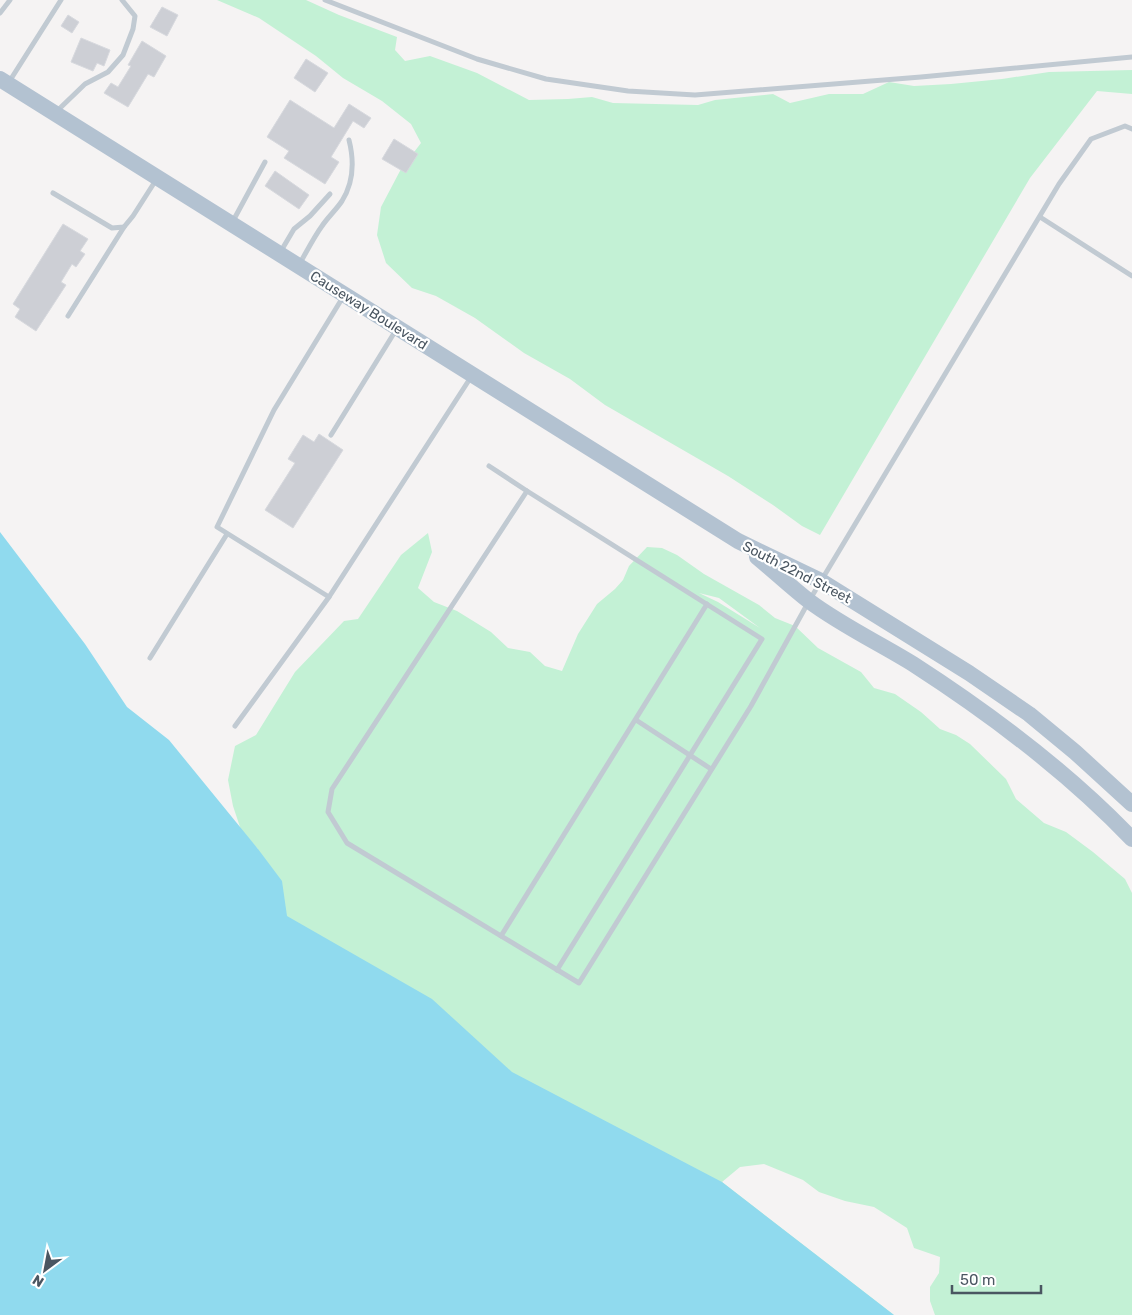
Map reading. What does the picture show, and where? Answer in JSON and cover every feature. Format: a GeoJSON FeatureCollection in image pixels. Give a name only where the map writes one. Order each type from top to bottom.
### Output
{"type":"FeatureCollection","features":[{"type":"Feature","properties":{"kind":"main road","name":"Causeway Boulevard"},"geometry":{"type":"LineString","coordinates":[[4,82],[738,541]]}},
{"type":"Feature","properties":{"kind":"main road","name":"South 22nd Street"},"geometry":{"type":"LineString","coordinates":[[738,541],[821,581],[969,673],[1029,714],[1075,752],[1132,804]]}},
{"type":"Feature","properties":{"kind":"main road","name":"South 22nd Street"},"geometry":{"type":"LineString","coordinates":[[738,541],[809,601],[913,665],[1029,745],[1076,785],[1132,839]]}},
{"type":"Feature","properties":{"kind":"lane"},"geometry":{"type":"LineString","coordinates":[[0,13],[10,0]]}},
{"type":"Feature","properties":{"kind":"lane"},"geometry":{"type":"LineString","coordinates":[[4,82],[60,0]]}},
{"type":"Feature","properties":{"kind":"lane"},"geometry":{"type":"LineString","coordinates":[[55,113],[85,84],[108,72],[123,55],[133,29],[135,16],[122,0]]}},
{"type":"Feature","properties":{"kind":"lane"},"geometry":{"type":"LineString","coordinates":[[325,0],[477,59],[546,79],[628,91],[695,95],[921,77],[1132,57]]}},
{"type":"Feature","properties":{"kind":"lane"},"geometry":{"type":"LineString","coordinates":[[527,491],[332,789],[328,812],[347,843],[579,983],[751,706],[809,601],[1059,184],[1091,139],[1124,126],[1132,129]]}},
{"type":"Feature","properties":{"kind":"lane"},"geometry":{"type":"LineString","coordinates":[[298,266],[322,225],[342,202],[347,191],[351,181],[353,156],[349,140]]}},
{"type":"Feature","properties":{"kind":"lane"},"geometry":{"type":"LineString","coordinates":[[231,224],[265,162]]}},
{"type":"Feature","properties":{"kind":"lane"},"geometry":{"type":"LineString","coordinates":[[68,316],[124,227],[158,178]]}},
{"type":"Feature","properties":{"kind":"lane"},"geometry":{"type":"LineString","coordinates":[[53,193],[112,228],[124,227]]}},
{"type":"Feature","properties":{"kind":"lane"},"geometry":{"type":"LineString","coordinates":[[279,254],[294,229],[310,216],[330,194]]}},
{"type":"Feature","properties":{"kind":"lane"},"geometry":{"type":"LineString","coordinates":[[1040,217],[1132,276]]}},
{"type":"Feature","properties":{"kind":"lane"},"geometry":{"type":"LineString","coordinates":[[329,597],[217,527],[274,410],[344,294]]}},
{"type":"Feature","properties":{"kind":"lane"},"geometry":{"type":"LineString","coordinates":[[331,435],[397,328]]}},
{"type":"Feature","properties":{"kind":"lane"},"geometry":{"type":"LineString","coordinates":[[235,726],[329,597],[472,374]]}},
{"type":"Feature","properties":{"kind":"lane"},"geometry":{"type":"LineString","coordinates":[[489,466],[762,639],[557,970]]}},
{"type":"Feature","properties":{"kind":"lane"},"geometry":{"type":"LineString","coordinates":[[150,658],[227,534]]}},
{"type":"Feature","properties":{"kind":"lane"},"geometry":{"type":"LineString","coordinates":[[500,936],[707,604]]}},
{"type":"Feature","properties":{"kind":"lane"},"geometry":{"type":"LineString","coordinates":[[636,720],[711,769]]}},
{"type":"Feature","properties":{"kind":"green space"},"geometry":{"type":"Polygon","coordinates":[[[217,0],[306,0],[397,37],[395,50],[405,61],[430,56],[477,73],[529,100],[592,97],[613,103],[698,105],[715,100],[773,94],[790,103],[829,94],[863,94],[889,82],[914,86],[1002,79],[1049,72],[1132,70],[1132,94],[1097,91],[1030,178],[820,535],[802,526],[728,476],[605,405],[570,379],[524,353],[475,318],[436,296],[412,288],[386,263],[377,235],[381,207],[401,169],[421,143],[411,124],[382,101],[343,78],[316,56],[259,18],[217,0]]]}},
{"type":"Feature","properties":{"kind":"green space"},"geometry":{"type":"Polygon","coordinates":[[[428,533],[432,552],[418,588],[434,602],[457,611],[491,632],[508,648],[530,652],[545,666],[562,671],[578,634],[597,604],[623,580],[629,566],[647,547],[662,548],[677,555],[704,574],[759,605],[775,618],[795,626],[818,648],[861,672],[874,688],[895,694],[921,712],[940,729],[956,735],[970,744],[1006,779],[1016,799],[1044,823],[1066,832],[1125,879],[1132,893],[1132,1315],[935,1315],[930,1301],[930,1287],[939,1273],[940,1257],[914,1248],[907,1228],[874,1207],[845,1201],[819,1192],[803,1180],[764,1164],[740,1167],[722,1182],[894,1315],[163,1101],[258,849],[241,830],[233,806],[228,780],[235,746],[256,735],[295,672],[344,621],[358,619],[401,555],[428,533]],[[699,593],[718,602],[760,628],[719,598],[699,593]]]}},
{"type":"Feature","properties":{"kind":"water"},"geometry":{"type":"Polygon","coordinates":[[[0,532],[85,644],[127,707],[169,740],[282,881],[287,916],[432,999],[512,1072],[722,1182],[894,1315],[0,1315],[0,532]]]}},
{"type":"Feature","properties":{"kind":"building"},"geometry":{"type":"Polygon","coordinates":[[[162,7],[178,15],[167,36],[150,27],[162,7]]]}},
{"type":"Feature","properties":{"kind":"building"},"geometry":{"type":"Polygon","coordinates":[[[68,15],[79,22],[72,33],[61,26],[68,15]]]}},
{"type":"Feature","properties":{"kind":"building"},"geometry":{"type":"Polygon","coordinates":[[[81,38],[110,50],[104,66],[97,63],[93,71],[71,62],[81,38]]]}},
{"type":"Feature","properties":{"kind":"building"},"geometry":{"type":"Polygon","coordinates":[[[142,41],[166,56],[154,77],[148,74],[128,107],[104,93],[111,83],[118,87],[131,66],[128,65],[142,41]]]}},
{"type":"Feature","properties":{"kind":"building"},"geometry":{"type":"Polygon","coordinates":[[[306,59],[328,73],[315,92],[294,78],[306,59]]]}},
{"type":"Feature","properties":{"kind":"building"},"geometry":{"type":"Polygon","coordinates":[[[290,100],[334,128],[349,104],[371,118],[364,128],[353,121],[331,157],[339,162],[325,184],[284,158],[289,151],[267,137],[290,100]]]}},
{"type":"Feature","properties":{"kind":"building"},"geometry":{"type":"Polygon","coordinates":[[[394,139],[418,154],[406,173],[382,159],[394,139]]]}},
{"type":"Feature","properties":{"kind":"building"},"geometry":{"type":"Polygon","coordinates":[[[275,171],[309,195],[299,209],[265,186],[275,171]]]}},
{"type":"Feature","properties":{"kind":"building"},"geometry":{"type":"Polygon","coordinates":[[[63,224],[88,239],[80,251],[85,254],[76,267],[72,264],[61,282],[66,285],[36,331],[15,317],[20,309],[13,304],[63,224]]]}},
{"type":"Feature","properties":{"kind":"building"},"geometry":{"type":"Polygon","coordinates":[[[319,434],[343,450],[293,528],[265,510],[295,463],[288,459],[303,435],[314,442],[319,434]]]}}]}
